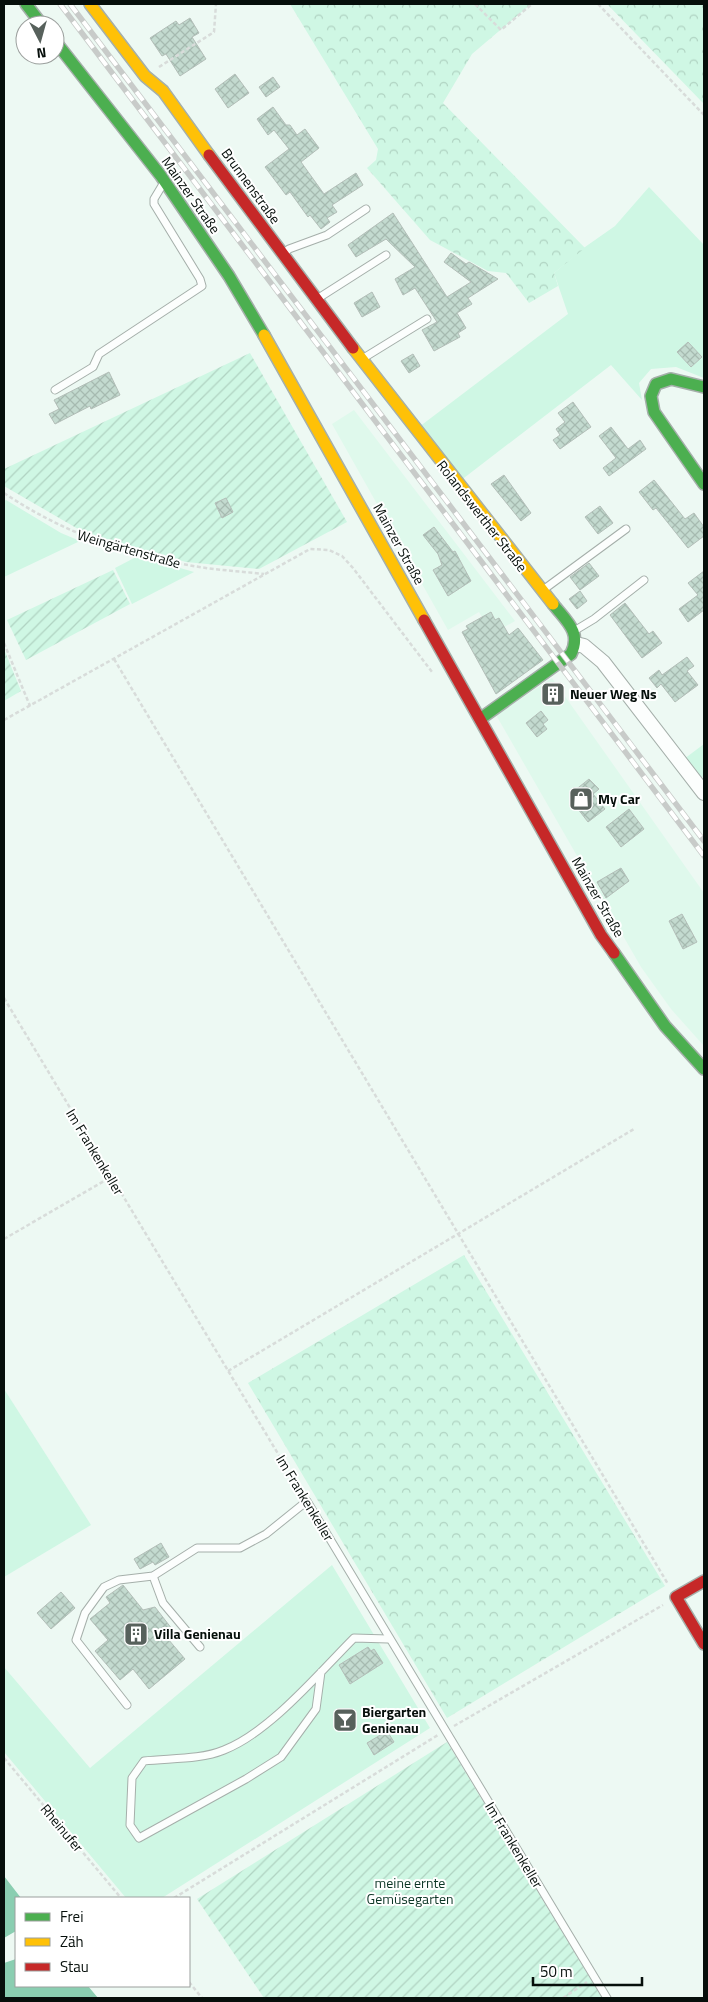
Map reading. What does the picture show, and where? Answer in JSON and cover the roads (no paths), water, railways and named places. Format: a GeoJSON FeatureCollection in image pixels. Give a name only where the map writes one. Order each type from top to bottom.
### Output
{"type":"FeatureCollection","features":[{"type":"Feature","properties":{"kind":"main road"},"geometry":{"type":"LineString","coordinates":[[26,4],[34,15]]}},
{"type":"Feature","properties":{"kind":"main road","name":"Brunnenstraße"},"geometry":{"type":"LineString","coordinates":[[90,4],[145,76],[163,91],[384,390]]}},
{"type":"Feature","properties":{"kind":"main road","name":"Mainzer Straße"},"geometry":{"type":"LineString","coordinates":[[65,54],[165,182],[229,276],[602,935],[665,1026],[704,1069]]}},
{"type":"Feature","properties":{"kind":"main road"},"geometry":{"type":"LineString","coordinates":[[704,387],[671,379],[656,384],[652,396],[654,412],[704,484]]}},
{"type":"Feature","properties":{"kind":"main road","name":"Rolandswerther Straße"},"geometry":{"type":"LineString","coordinates":[[384,390],[575,637]]}},
{"type":"Feature","properties":{"kind":"main road"},"geometry":{"type":"LineString","coordinates":[[480,719],[571,654],[575,637]]}},
{"type":"Feature","properties":{"kind":"main road"},"geometry":{"type":"LineString","coordinates":[[704,1581],[676,1597],[704,1644]]}},
{"type":"Feature","properties":{"kind":"street","name":"Rolandswerther Straße"},"geometry":{"type":"LineString","coordinates":[[575,637],[603,662],[704,793]]}},
{"type":"Feature","properties":{"kind":"lane"},"geometry":{"type":"LineString","coordinates":[[54,390],[93,367],[99,354],[202,286],[154,204],[156,194],[165,182]]}},
{"type":"Feature","properties":{"kind":"lane"},"geometry":{"type":"LineString","coordinates":[[282,254],[289,249],[328,235],[366,209]]}},
{"type":"Feature","properties":{"kind":"lane"},"geometry":{"type":"LineString","coordinates":[[317,300],[386,255]]}},
{"type":"Feature","properties":{"kind":"lane"},"geometry":{"type":"LineString","coordinates":[[362,359],[427,319]]}},
{"type":"Feature","properties":{"kind":"lane"},"geometry":{"type":"LineString","coordinates":[[540,591],[626,529]]}},
{"type":"Feature","properties":{"kind":"lane"},"geometry":{"type":"LineString","coordinates":[[575,637],[594,619],[644,580]]}},
{"type":"Feature","properties":{"kind":"lane","name":"Im Frankenkeller"},"geometry":{"type":"LineString","coordinates":[[153,1576],[197,1548],[240,1548],[266,1534],[307,1501],[388,1639],[446,1731],[606,1998]]}},
{"type":"Feature","properties":{"kind":"lane"},"geometry":{"type":"LineString","coordinates":[[127,1705],[76,1640],[85,1613],[104,1587],[120,1580],[153,1576],[163,1603],[200,1647]]}},
{"type":"Feature","properties":{"kind":"lane"},"geometry":{"type":"LineString","coordinates":[[321,1672],[316,1709],[281,1757],[246,1779],[139,1838],[130,1825],[132,1778],[144,1761],[223,1751],[256,1732],[321,1672],[354,1638],[388,1639]]}},
{"type":"Feature","properties":{"kind":"railway"},"geometry":{"type":"LineString","coordinates":[[60,4],[704,856]]}},
{"type":"Feature","properties":{"kind":"railway"},"geometry":{"type":"LineString","coordinates":[[70,4],[704,841]]}},
{"type":"Feature","properties":{"kind":"place","name":"Neuer Weg Ns"},"geometry":{"type":"Point","coordinates":[553,694]}},
{"type":"Feature","properties":{"kind":"place","name":"My Car"},"geometry":{"type":"Point","coordinates":[581,799]}},
{"type":"Feature","properties":{"kind":"place","name":"Villa Genienau"},"geometry":{"type":"Point","coordinates":[136,1634]}},
{"type":"Feature","properties":{"kind":"place","name":"Biergarten Genienau"},"geometry":{"type":"Point","coordinates":[345,1720]}},
{"type":"Feature","properties":{"kind":"park label","name":"meine ernte Gemüsegarten"},"geometry":{"type":"Point","coordinates":[410,1892]}}]}
